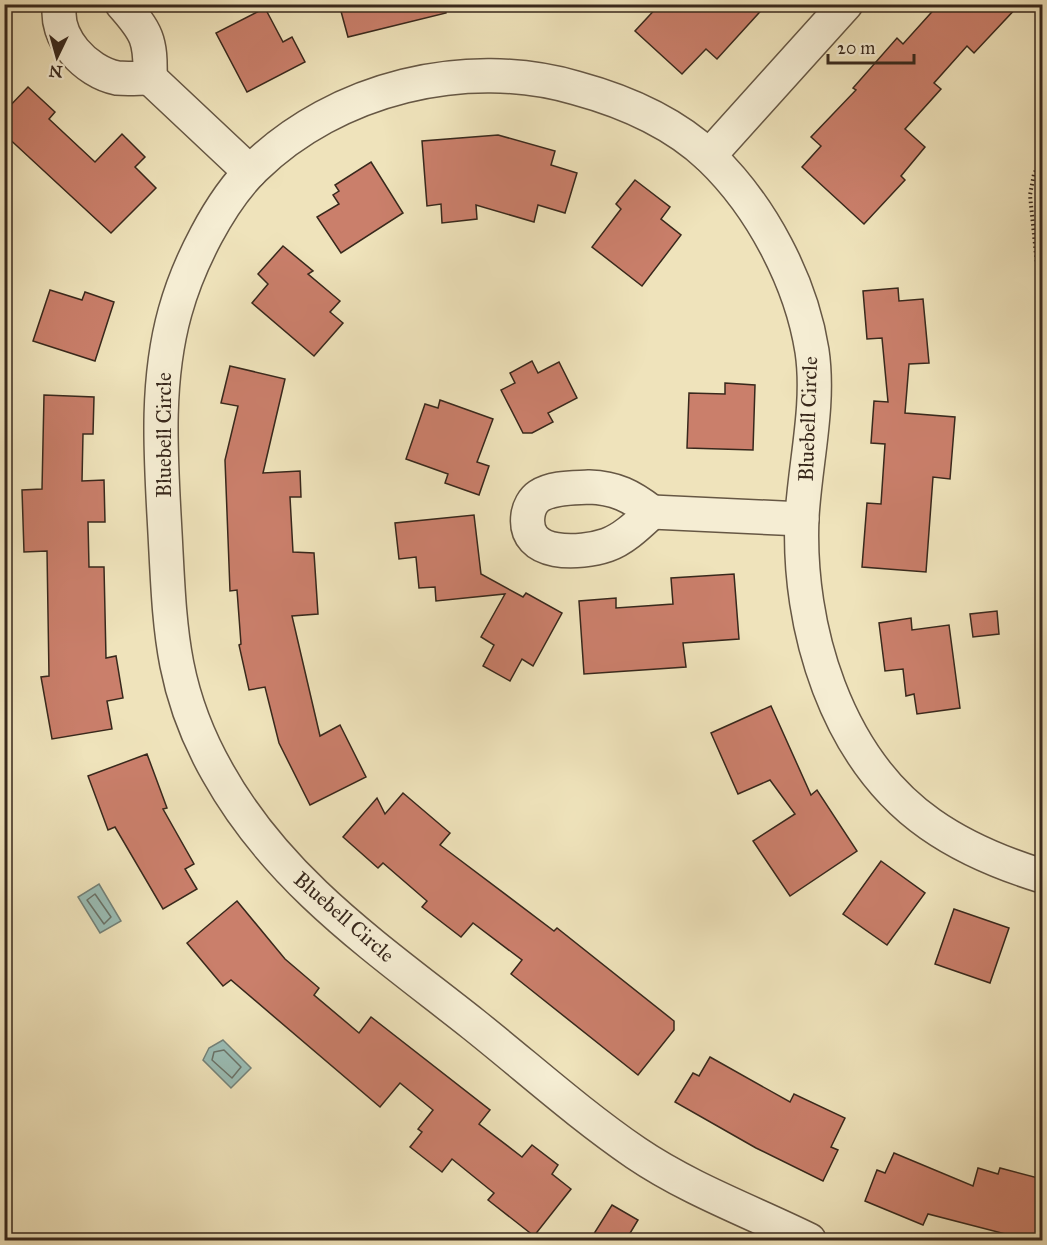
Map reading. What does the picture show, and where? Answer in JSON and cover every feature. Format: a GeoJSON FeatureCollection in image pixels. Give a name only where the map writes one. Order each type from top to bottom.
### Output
{"type":"FeatureCollection","features":[{"type":"Feature","properties":{"kind":"street"},"geometry":{"type":"LineString","coordinates":[[60,4],[58,22],[65,41],[90,63],[118,78],[150,78],[250,171]]}},
{"type":"Feature","properties":{"kind":"street"},"geometry":{"type":"LineString","coordinates":[[122,4],[147,35],[150,49],[150,78]]}},
{"type":"Feature","properties":{"kind":"street"},"geometry":{"type":"LineString","coordinates":[[709,156],[846,4]]}},
{"type":"Feature","properties":{"kind":"street","name":"Bluebell Circle"},"geometry":{"type":"LineString","coordinates":[[809,1240],[645,1158],[557,1091],[320,903],[273,852],[217,772],[192,720],[177,678],[170,631],[162,474],[162,372],[174,314],[190,267],[218,218],[250,171],[281,145],[365,97],[435,79],[477,76],[549,82],[614,99],[662,122],[709,156],[742,194],[777,248],[798,300],[812,352],[813,395],[802,519],[801,568],[819,664],[856,742],[876,773],[900,800],[930,824],[1006,866],[1042,876]]}},
{"type":"Feature","properties":{"kind":"street"},"geometry":{"type":"LineString","coordinates":[[652,512],[802,519]]}},
{"type":"Feature","properties":{"kind":"path"},"geometry":{"type":"LineString","coordinates":[[1042,159],[1034,174],[1030,195],[1042,314]]}},
{"type":"Feature","properties":{"kind":"water"},"geometry":{"type":"Polygon","coordinates":[[[99,884],[121,921],[100,933],[78,897],[99,884]]]}},
{"type":"Feature","properties":{"kind":"water"},"geometry":{"type":"Polygon","coordinates":[[[223,1040],[251,1068],[231,1088],[203,1060],[209,1048],[223,1040]]]}},
{"type":"Feature","properties":{"kind":"building"},"geometry":{"type":"Polygon","coordinates":[[[339,4],[445,4],[446,13],[348,37],[339,4]]]}},
{"type":"Feature","properties":{"kind":"building"},"geometry":{"type":"Polygon","coordinates":[[[660,4],[767,4],[717,59],[706,49],[682,74],[635,31],[660,4]]]}},
{"type":"Feature","properties":{"kind":"building"},"geometry":{"type":"Polygon","coordinates":[[[939,4],[1020,4],[974,53],[967,46],[934,83],[941,89],[905,129],[925,147],[901,176],[905,180],[864,224],[802,167],[821,146],[811,137],[856,90],[853,88],[897,38],[903,44],[939,4]]]}},
{"type":"Feature","properties":{"kind":"building"},"geometry":{"type":"Polygon","coordinates":[[[265,8],[283,42],[292,37],[305,62],[247,92],[216,33],[265,8]]]}},
{"type":"Feature","properties":{"kind":"building"},"geometry":{"type":"Polygon","coordinates":[[[28,87],[55,112],[49,119],[95,162],[122,134],[145,157],[135,167],[156,188],[111,233],[4,134],[4,112],[28,87]]]}},
{"type":"Feature","properties":{"kind":"building"},"geometry":{"type":"Polygon","coordinates":[[[498,135],[555,151],[551,165],[577,173],[565,213],[538,205],[534,222],[476,205],[477,219],[442,223],[441,204],[427,206],[422,141],[498,135]]]}},
{"type":"Feature","properties":{"kind":"building"},"geometry":{"type":"Polygon","coordinates":[[[371,162],[403,213],[341,253],[317,217],[339,204],[333,195],[339,191],[335,185],[371,162]]]}},
{"type":"Feature","properties":{"kind":"building"},"geometry":{"type":"Polygon","coordinates":[[[635,180],[670,207],[661,219],[681,235],[642,286],[592,247],[621,209],[616,204],[635,180]]]}},
{"type":"Feature","properties":{"kind":"building"},"geometry":{"type":"Polygon","coordinates":[[[283,246],[313,271],[308,274],[340,301],[330,312],[343,323],[314,356],[252,303],[268,284],[258,274],[283,246]]]}},
{"type":"Feature","properties":{"kind":"building"},"geometry":{"type":"Polygon","coordinates":[[[898,288],[899,301],[923,299],[929,363],[909,364],[905,413],[955,417],[950,479],[933,477],[926,572],[862,567],[867,503],[881,504],[885,444],[871,443],[874,401],[888,402],[882,338],[867,339],[863,291],[898,288]]]}},
{"type":"Feature","properties":{"kind":"building"},"geometry":{"type":"Polygon","coordinates":[[[50,290],[82,300],[85,292],[114,302],[95,361],[33,341],[50,290]]]}},
{"type":"Feature","properties":{"kind":"building"},"geometry":{"type":"Polygon","coordinates":[[[532,361],[538,373],[559,362],[577,398],[548,413],[553,422],[532,433],[523,433],[501,390],[515,383],[510,373],[532,361]]]}},
{"type":"Feature","properties":{"kind":"building"},"geometry":{"type":"Polygon","coordinates":[[[230,366],[285,379],[263,473],[300,471],[301,497],[290,497],[293,552],[314,553],[318,614],[292,616],[320,736],[340,725],[366,777],[310,805],[279,743],[265,687],[249,690],[239,645],[241,644],[237,590],[230,591],[225,460],[238,406],[221,403],[230,366]]]}},
{"type":"Feature","properties":{"kind":"building"},"geometry":{"type":"Polygon","coordinates":[[[725,383],[755,385],[753,450],[687,448],[689,393],[725,394],[725,383]]]}},
{"type":"Feature","properties":{"kind":"building"},"geometry":{"type":"Polygon","coordinates":[[[44,395],[94,397],[93,434],[83,434],[82,481],[104,480],[105,522],[88,522],[89,567],[104,567],[106,658],[116,656],[123,698],[107,701],[112,729],[52,739],[41,677],[49,676],[47,551],[24,552],[22,490],[42,489],[44,395]]]}},
{"type":"Feature","properties":{"kind":"building"},"geometry":{"type":"Polygon","coordinates":[[[440,400],[493,419],[477,462],[489,466],[479,495],[445,483],[448,474],[406,459],[425,404],[438,408],[440,400]]]}},
{"type":"Feature","properties":{"kind":"building"},"geometry":{"type":"Polygon","coordinates":[[[474,515],[481,574],[523,597],[526,593],[562,613],[533,666],[522,659],[510,681],[483,666],[494,645],[481,637],[505,594],[436,601],[435,587],[419,588],[416,557],[399,559],[395,523],[474,515]]]}},
{"type":"Feature","properties":{"kind":"building"},"geometry":{"type":"Polygon","coordinates":[[[734,574],[739,639],[683,643],[686,667],[584,674],[579,601],[616,598],[616,608],[673,604],[671,578],[734,574]]]}},
{"type":"Feature","properties":{"kind":"building"},"geometry":{"type":"Polygon","coordinates":[[[997,611],[999,634],[973,637],[970,614],[997,611]]]}},
{"type":"Feature","properties":{"kind":"building"},"geometry":{"type":"Polygon","coordinates":[[[911,618],[912,630],[949,625],[960,708],[917,714],[914,694],[906,696],[903,669],[885,671],[879,623],[911,618]]]}},
{"type":"Feature","properties":{"kind":"building"},"geometry":{"type":"Polygon","coordinates":[[[771,706],[811,795],[817,790],[857,851],[790,896],[753,841],[795,814],[770,780],[738,794],[711,733],[771,706]]]}},
{"type":"Feature","properties":{"kind":"building"},"geometry":{"type":"Polygon","coordinates":[[[147,754],[167,808],[163,809],[194,864],[185,869],[197,889],[163,909],[115,827],[108,830],[88,776],[147,754]]]}},
{"type":"Feature","properties":{"kind":"building"},"geometry":{"type":"Polygon","coordinates":[[[403,793],[450,833],[440,845],[554,931],[557,928],[674,1021],[674,1030],[638,1075],[511,974],[522,960],[473,923],[461,937],[422,907],[427,901],[383,863],[378,868],[343,837],[377,798],[385,814],[403,793]]]}},
{"type":"Feature","properties":{"kind":"building"},"geometry":{"type":"Polygon","coordinates":[[[881,861],[925,893],[887,945],[843,914],[881,861]]]}},
{"type":"Feature","properties":{"kind":"building"},"geometry":{"type":"Polygon","coordinates":[[[237,901],[285,959],[319,988],[314,995],[359,1033],[371,1017],[490,1110],[479,1124],[522,1157],[532,1145],[558,1165],[552,1174],[571,1189],[534,1236],[488,1200],[494,1193],[452,1159],[442,1172],[410,1147],[422,1132],[418,1129],[433,1110],[400,1083],[380,1107],[231,980],[223,986],[187,943],[237,901]]]}},
{"type":"Feature","properties":{"kind":"building"},"geometry":{"type":"Polygon","coordinates":[[[954,909],[1009,928],[990,983],[935,964],[954,909]]]}},
{"type":"Feature","properties":{"kind":"building"},"geometry":{"type":"Polygon","coordinates":[[[710,1057],[790,1102],[794,1094],[845,1118],[831,1147],[838,1150],[823,1181],[756,1148],[675,1102],[693,1073],[699,1076],[710,1057]]]}},
{"type":"Feature","properties":{"kind":"building"},"geometry":{"type":"Polygon","coordinates":[[[894,1153],[973,1186],[978,1168],[998,1174],[1000,1168],[1042,1179],[1042,1224],[1039,1239],[1026,1236],[1025,1239],[928,1214],[923,1225],[865,1201],[877,1170],[885,1173],[894,1153]]]}},
{"type":"Feature","properties":{"kind":"building"},"geometry":{"type":"Polygon","coordinates":[[[612,1205],[638,1220],[626,1240],[590,1240],[612,1205]]]}}]}
